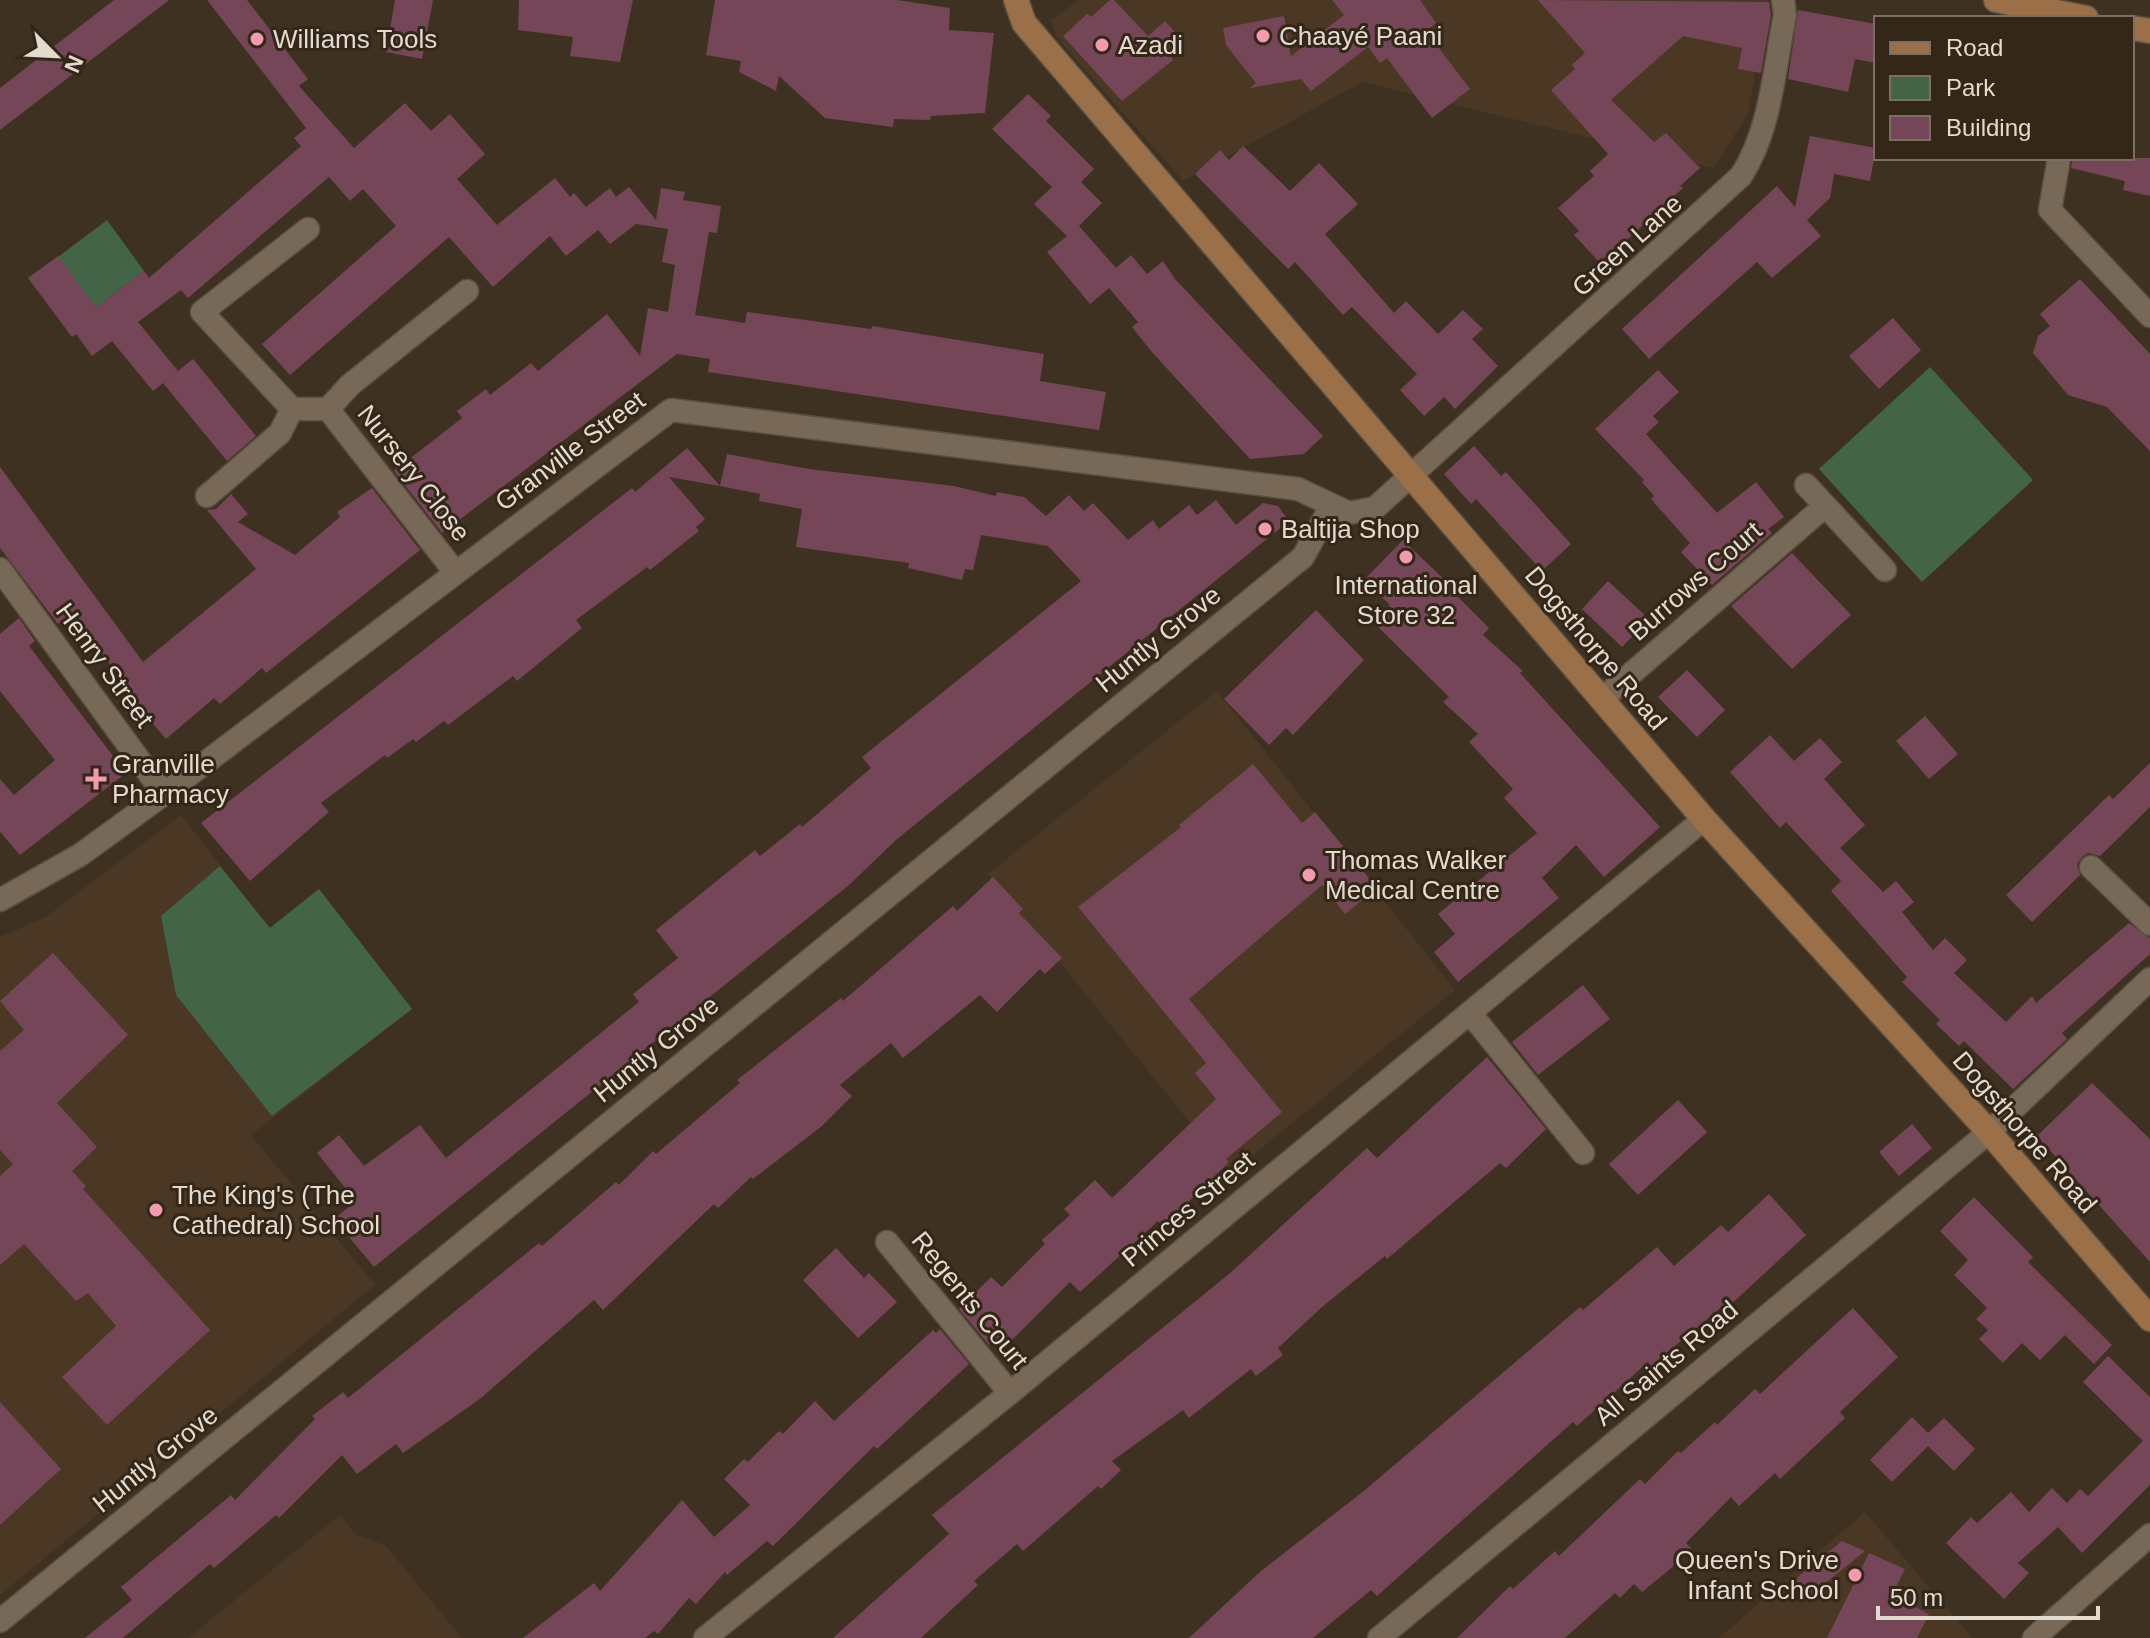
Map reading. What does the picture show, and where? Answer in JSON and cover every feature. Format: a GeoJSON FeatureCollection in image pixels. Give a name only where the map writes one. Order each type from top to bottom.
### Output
{"type":"FeatureCollection","features":[{"type":"Feature","properties":{"kind":"street","name":"Dogsthorpe Road"},"geometry":{"type":"LineString","coordinates":[[1016,0],[1024,23],[1704,819],[1989,1132],[2150,1319]]}},
{"type":"Feature","properties":{"kind":"street","name":"Green Lane"},"geometry":{"type":"LineString","coordinates":[[1413,477],[1741,176],[1758,148],[1764,125],[1785,15],[1783,0]]}},
{"type":"Feature","properties":{"kind":"street"},"geometry":{"type":"LineString","coordinates":[[1996,0],[2073,16]]}},
{"type":"Feature","properties":{"kind":"street"},"geometry":{"type":"LineString","coordinates":[[2059,160],[2050,210],[2150,316]]}},
{"type":"Feature","properties":{"kind":"street"},"geometry":{"type":"LineString","coordinates":[[207,496],[280,433],[292,409],[202,312],[308,229]]}},
{"type":"Feature","properties":{"kind":"street","name":"Nursery Close"},"geometry":{"type":"LineString","coordinates":[[292,409],[328,409],[350,385],[467,291]]}},
{"type":"Feature","properties":{"kind":"street","name":"Nursery Close"},"geometry":{"type":"LineString","coordinates":[[328,409],[455,572]]}},
{"type":"Feature","properties":{"kind":"street","name":"Granville Street"},"geometry":{"type":"LineString","coordinates":[[0,900],[80,855],[164,794],[671,410],[1298,489],[1349,513],[1375,508],[1413,477]]}},
{"type":"Feature","properties":{"kind":"street"},"geometry":{"type":"LineString","coordinates":[[1806,485],[1885,570]]}},
{"type":"Feature","properties":{"kind":"street","name":"Huntly Grove"},"geometry":{"type":"LineString","coordinates":[[0,1621],[1303,557],[1331,506]]}},
{"type":"Feature","properties":{"kind":"street","name":"Burrows Court"},"geometry":{"type":"LineString","coordinates":[[1602,699],[1825,506]]}},
{"type":"Feature","properties":{"kind":"street","name":"Henry Street"},"geometry":{"type":"LineString","coordinates":[[0,569],[164,794]]}},
{"type":"Feature","properties":{"kind":"street","name":"Princes Street"},"geometry":{"type":"LineString","coordinates":[[705,1638],[1010,1393],[1704,819]]}},
{"type":"Feature","properties":{"kind":"street"},"geometry":{"type":"LineString","coordinates":[[2091,867],[2150,924]]}},
{"type":"Feature","properties":{"kind":"street","name":"All Saints Road"},"geometry":{"type":"LineString","coordinates":[[1379,1638],[1989,1132],[2150,979]]}},
{"type":"Feature","properties":{"kind":"street"},"geometry":{"type":"LineString","coordinates":[[1470,1013],[1583,1153]]}},
{"type":"Feature","properties":{"kind":"street","name":"Regents Court"},"geometry":{"type":"LineString","coordinates":[[887,1242],[1010,1393]]}},
{"type":"Feature","properties":{"kind":"street"},"geometry":{"type":"LineString","coordinates":[[2034,1638],[2150,1535]]}},
{"type":"Feature","properties":{"kind":"shaded area"},"geometry":{"type":"Polygon","coordinates":[[[1079,0],[1768,0],[1748,113],[1714,168],[1362,82],[1183,181],[1057,38],[1051,20],[1079,0]]]}},
{"type":"Feature","properties":{"kind":"shaded area"},"geometry":{"type":"Polygon","coordinates":[[[1217,691],[1455,990],[1231,1173],[988,874],[1217,691]]]}},
{"type":"Feature","properties":{"kind":"shaded area","name":"The King's (The Cathedral) School"},"geometry":{"type":"Polygon","coordinates":[[[181,815],[269,928],[319,889],[412,1009],[251,1135],[375,1285],[0,1595],[0,937],[46,917],[181,815]]]}},
{"type":"Feature","properties":{"kind":"shaded area","name":"Queen's Drive Infant School"},"geometry":{"type":"Polygon","coordinates":[[[1865,1512],[1972,1638],[1719,1638],[1865,1512]]]}},
{"type":"Feature","properties":{"kind":"shaded area"},"geometry":{"type":"Polygon","coordinates":[[[340,1515],[355,1534],[386,1546],[462,1638],[188,1638],[340,1515]]]}},
{"type":"Feature","properties":{"kind":"green space"},"geometry":{"type":"Polygon","coordinates":[[[107,220],[144,271],[96,308],[58,257],[107,220]]]}},
{"type":"Feature","properties":{"kind":"green space"},"geometry":{"type":"Polygon","coordinates":[[[1930,367],[2033,480],[1922,582],[1819,469],[1930,367]]]}},
{"type":"Feature","properties":{"kind":"green space"},"geometry":{"type":"Polygon","coordinates":[[[220,866],[270,928],[319,889],[412,1009],[272,1116],[176,995],[161,916],[220,866]]]}},
{"type":"Feature","properties":{"kind":"building"},"geometry":{"type":"Polygon","coordinates":[[[114,0],[169,0],[0,130],[0,88],[114,0]]]}},
{"type":"Feature","properties":{"kind":"building"},"geometry":{"type":"Polygon","coordinates":[[[207,0],[247,0],[308,79],[299,86],[354,148],[405,103],[431,131],[450,114],[485,154],[457,179],[497,225],[555,178],[570,197],[574,193],[586,207],[610,188],[616,197],[629,187],[656,220],[661,188],[685,192],[683,200],[721,206],[717,233],[709,232],[695,315],[745,323],[747,312],[871,329],[872,326],[1044,354],[1040,381],[1106,392],[1099,430],[708,372],[710,359],[677,354],[442,533],[394,471],[462,418],[457,411],[486,389],[490,395],[531,363],[538,371],[607,314],[640,356],[648,308],[668,312],[675,265],[662,262],[668,229],[636,224],[610,244],[598,230],[566,256],[550,236],[493,287],[449,237],[290,375],[262,344],[396,226],[363,189],[350,201],[329,177],[188,298],[181,290],[138,322],[178,371],[153,391],[112,341],[92,356],[76,334],[72,337],[28,278],[58,256],[96,308],[144,271],[149,278],[301,146],[294,138],[306,128],[207,0]]]}},
{"type":"Feature","properties":{"kind":"building"},"geometry":{"type":"Polygon","coordinates":[[[395,0],[433,0],[422,59],[386,52],[395,0]]]}},
{"type":"Feature","properties":{"kind":"building"},"geometry":{"type":"Polygon","coordinates":[[[519,0],[633,0],[620,62],[570,56],[573,37],[518,30],[519,0]]]}},
{"type":"Feature","properties":{"kind":"building"},"geometry":{"type":"Polygon","coordinates":[[[715,0],[897,0],[950,8],[949,30],[994,33],[985,113],[931,116],[930,120],[894,119],[893,127],[825,118],[779,76],[776,91],[739,72],[741,61],[706,55],[715,0]]]}},
{"type":"Feature","properties":{"kind":"building","name":"Azadi"},"geometry":{"type":"Polygon","coordinates":[[[1114,0],[1148,36],[1165,21],[1183,41],[1168,53],[1173,60],[1122,101],[1063,36],[1087,14],[1091,17],[1114,0]]]}},
{"type":"Feature","properties":{"kind":"building"},"geometry":{"type":"Polygon","coordinates":[[[1332,0],[1420,0],[1436,23],[1426,31],[1470,89],[1432,118],[1387,58],[1380,63],[1368,47],[1311,91],[1301,79],[1250,88],[1256,83],[1226,45],[1223,28],[1284,16],[1291,56],[1344,15],[1332,0]]]}},
{"type":"Feature","properties":{"kind":"building"},"geometry":{"type":"Polygon","coordinates":[[[1538,0],[1769,2],[1771,15],[1761,73],[1738,69],[1742,48],[1683,36],[1611,100],[1654,142],[1666,133],[1700,168],[1680,186],[1683,188],[1601,264],[1574,235],[1579,231],[1558,208],[1594,176],[1590,171],[1608,154],[1551,90],[1575,69],[1572,65],[1585,53],[1538,0]]]}},
{"type":"Feature","properties":{"kind":"building"},"geometry":{"type":"Polygon","coordinates":[[[1798,10],[1874,24],[1874,63],[1855,59],[1848,92],[1788,79],[1798,10]]]}},
{"type":"Feature","properties":{"kind":"building"},"geometry":{"type":"Polygon","coordinates":[[[1028,94],[1051,116],[1046,121],[1094,169],[1081,182],[1102,203],[1079,226],[1116,268],[1131,255],[1147,274],[1163,261],[1175,279],[1323,436],[1304,454],[1250,459],[1151,351],[1132,327],[1138,322],[1109,288],[1090,304],[1047,252],[1067,236],[1034,204],[1052,187],[992,129],[1028,94]]]}},
{"type":"Feature","properties":{"kind":"building"},"geometry":{"type":"Polygon","coordinates":[[[1810,136],[1874,148],[1870,181],[1834,174],[1830,198],[1807,220],[1821,236],[1772,278],[1757,262],[1649,359],[1622,329],[1777,186],[1795,207],[1810,136]]]}},
{"type":"Feature","properties":{"kind":"building"},"geometry":{"type":"Polygon","coordinates":[[[1243,146],[1290,191],[1319,163],[1358,204],[1325,234],[1394,313],[1406,301],[1438,334],[1463,310],[1483,329],[1472,339],[1498,366],[1455,409],[1444,397],[1424,416],[1400,390],[1417,374],[1352,307],[1343,315],[1295,262],[1288,269],[1195,174],[1220,150],[1229,160],[1243,146]]]}},
{"type":"Feature","properties":{"kind":"building"},"geometry":{"type":"Polygon","coordinates":[[[2150,158],[2150,196],[2123,190],[2125,181],[2071,168],[2073,160],[2150,158]]]}},
{"type":"Feature","properties":{"kind":"building"},"geometry":{"type":"Polygon","coordinates":[[[2080,279],[2150,354],[2150,451],[2107,407],[2068,395],[2033,353],[2038,336],[2050,326],[2040,314],[2080,279]]]}},
{"type":"Feature","properties":{"kind":"building"},"geometry":{"type":"Polygon","coordinates":[[[1893,318],[1921,350],[1879,389],[1849,356],[1893,318]]]}},
{"type":"Feature","properties":{"kind":"building"},"geometry":{"type":"Polygon","coordinates":[[[193,359],[256,436],[227,461],[163,383],[193,359]]]}},
{"type":"Feature","properties":{"kind":"building"},"geometry":{"type":"Polygon","coordinates":[[[1658,370],[1679,392],[1653,416],[1659,422],[1646,434],[1717,513],[1756,482],[1784,517],[1768,529],[1772,533],[1712,585],[1681,552],[1690,543],[1651,499],[1654,496],[1642,482],[1644,480],[1595,429],[1658,370]]]}},
{"type":"Feature","properties":{"kind":"building"},"geometry":{"type":"Polygon","coordinates":[[[1474,446],[1501,476],[1506,472],[1571,544],[1542,571],[1476,499],[1471,504],[1444,474],[1474,446]]]}},
{"type":"Feature","properties":{"kind":"building"},"geometry":{"type":"Polygon","coordinates":[[[687,448],[720,486],[669,477],[705,519],[696,527],[699,531],[650,570],[647,567],[576,620],[582,628],[517,681],[513,676],[448,725],[444,721],[416,742],[413,739],[387,758],[385,755],[321,803],[329,812],[250,881],[201,823],[632,488],[635,492],[687,448]]]}},
{"type":"Feature","properties":{"kind":"building"},"geometry":{"type":"Polygon","coordinates":[[[727,454],[809,469],[954,486],[996,496],[997,492],[1024,497],[1046,516],[1069,495],[1084,511],[1093,503],[1128,540],[1153,520],[1159,529],[1189,505],[1197,515],[1216,500],[1236,525],[1263,503],[1278,506],[1289,521],[896,840],[849,885],[374,1267],[334,1219],[356,1201],[317,1153],[339,1135],[364,1166],[420,1125],[446,1158],[639,1002],[633,994],[678,958],[656,930],[755,850],[760,856],[800,824],[802,827],[871,768],[862,757],[1081,581],[1048,546],[981,535],[973,570],[965,569],[962,580],[908,568],[909,563],[796,547],[802,509],[759,501],[760,494],[720,486],[727,454]]]}},
{"type":"Feature","properties":{"kind":"building"},"geometry":{"type":"Polygon","coordinates":[[[0,467],[143,662],[256,569],[207,510],[216,509],[231,494],[248,514],[238,522],[295,555],[340,517],[337,512],[372,488],[420,550],[266,673],[262,668],[220,704],[214,698],[166,739],[116,680],[120,677],[72,614],[58,624],[0,548],[0,467]]]}},
{"type":"Feature","properties":{"kind":"building"},"geometry":{"type":"Polygon","coordinates":[[[1403,540],[1489,628],[1483,635],[1523,671],[1520,673],[1660,827],[1604,877],[1576,845],[1542,878],[1559,898],[1458,982],[1434,952],[1455,934],[1438,914],[1537,833],[1504,798],[1513,789],[1469,742],[1478,734],[1443,702],[1449,697],[1373,622],[1390,605],[1364,580],[1403,540]]]}},
{"type":"Feature","properties":{"kind":"building"},"geometry":{"type":"Polygon","coordinates":[[[1792,553],[1851,615],[1792,669],[1731,606],[1792,553]]]}},
{"type":"Feature","properties":{"kind":"building"},"geometry":{"type":"Polygon","coordinates":[[[1608,581],[1649,619],[1622,647],[1582,609],[1608,581]]]}},
{"type":"Feature","properties":{"kind":"building"},"geometry":{"type":"Polygon","coordinates":[[[1316,610],[1364,660],[1293,735],[1286,728],[1269,745],[1224,699],[1316,610]]]}},
{"type":"Feature","properties":{"kind":"building"},"geometry":{"type":"Polygon","coordinates":[[[19,618],[35,641],[29,646],[126,773],[20,855],[0,832],[0,779],[14,795],[55,760],[0,691],[0,634],[19,618]]]}},
{"type":"Feature","properties":{"kind":"building"},"geometry":{"type":"Polygon","coordinates":[[[1687,670],[1725,710],[1697,737],[1658,697],[1687,670]]]}},
{"type":"Feature","properties":{"kind":"building"},"geometry":{"type":"Polygon","coordinates":[[[1925,716],[1958,754],[1929,779],[1896,741],[1925,716]]]}},
{"type":"Feature","properties":{"kind":"building"},"geometry":{"type":"Polygon","coordinates":[[[1770,735],[1794,761],[1820,738],[1842,762],[1824,779],[1865,825],[1840,848],[1883,892],[1896,881],[1914,902],[1902,912],[1933,950],[1945,938],[1967,960],[1954,973],[2006,1022],[2032,996],[2036,1003],[2129,923],[2150,938],[2150,954],[2062,1033],[2067,1039],[2013,1089],[1964,1041],[1959,1046],[1936,1024],[1940,1020],[1902,982],[1907,977],[1831,891],[1841,881],[1786,822],[1780,828],[1730,772],[1770,735]]]}},
{"type":"Feature","properties":{"kind":"building"},"geometry":{"type":"Polygon","coordinates":[[[2150,763],[2150,807],[2100,856],[2088,853],[2082,857],[2077,864],[2080,875],[2032,922],[2006,895],[2109,795],[2113,799],[2150,763]]]}},
{"type":"Feature","properties":{"kind":"building"},"geometry":{"type":"Polygon","coordinates":[[[1253,764],[1302,823],[1315,812],[1377,888],[1345,914],[1322,885],[1189,999],[1282,1112],[1226,1159],[1229,1162],[1163,1227],[1158,1221],[1080,1292],[1070,1282],[1001,1351],[992,1342],[989,1345],[959,1309],[991,1277],[1002,1287],[1045,1244],[1042,1240],[1070,1215],[1064,1209],[1095,1180],[1112,1198],[1216,1099],[1195,1073],[1206,1063],[1078,907],[1181,827],[1179,825],[1253,764]]]}},
{"type":"Feature","properties":{"kind":"building"},"geometry":{"type":"Polygon","coordinates":[[[993,877],[1023,909],[1019,913],[1062,958],[1045,974],[1040,969],[997,1012],[980,995],[903,1058],[891,1043],[840,1085],[852,1096],[822,1126],[753,1179],[751,1177],[718,1208],[714,1204],[603,1310],[594,1300],[481,1398],[403,1453],[396,1444],[357,1474],[342,1455],[279,1518],[276,1515],[214,1568],[210,1564],[123,1638],[85,1638],[132,1600],[121,1587],[231,1495],[235,1500],[315,1419],[312,1416],[343,1392],[348,1398],[539,1243],[542,1246],[616,1182],[619,1185],[653,1151],[656,1154],[740,1083],[737,1080],[841,998],[843,1001],[953,906],[957,911],[993,877]]]}},
{"type":"Feature","properties":{"kind":"building"},"geometry":{"type":"Polygon","coordinates":[[[53,953],[128,1035],[57,1103],[97,1147],[72,1171],[86,1186],[83,1189],[210,1330],[107,1425],[62,1377],[116,1326],[88,1293],[76,1301],[24,1244],[0,1265],[0,1176],[13,1164],[0,1150],[0,1051],[24,1030],[0,1001],[53,953]]]}},
{"type":"Feature","properties":{"kind":"building"},"geometry":{"type":"Polygon","coordinates":[[[1583,985],[1610,1019],[1538,1075],[1512,1042],[1583,985]]]}},
{"type":"Feature","properties":{"kind":"building"},"geometry":{"type":"Polygon","coordinates":[[[1487,1057],[1546,1129],[1506,1168],[1500,1163],[1387,1259],[1385,1256],[1322,1307],[1278,1348],[1283,1355],[1256,1376],[1251,1369],[1189,1418],[1183,1410],[1112,1461],[1121,1470],[1101,1489],[1098,1486],[1023,1551],[1017,1544],[974,1581],[978,1585],[921,1638],[833,1638],[949,1534],[932,1515],[1229,1274],[1367,1148],[1377,1158],[1487,1057]]]}},
{"type":"Feature","properties":{"kind":"building"},"geometry":{"type":"Polygon","coordinates":[[[2092,1083],[2150,1139],[2150,1262],[2037,1136],[2092,1083]]]}},
{"type":"Feature","properties":{"kind":"building"},"geometry":{"type":"Polygon","coordinates":[[[1678,1100],[1707,1132],[1638,1195],[1609,1164],[1678,1100]]]}},
{"type":"Feature","properties":{"kind":"building"},"geometry":{"type":"Polygon","coordinates":[[[1912,1124],[1932,1148],[1899,1176],[1879,1152],[1912,1124]]]}},
{"type":"Feature","properties":{"kind":"building"},"geometry":{"type":"Polygon","coordinates":[[[1769,1194],[1806,1235],[1727,1308],[1724,1305],[1651,1366],[1648,1362],[1577,1426],[1573,1422],[1377,1596],[1371,1590],[1313,1638],[1189,1638],[1261,1571],[1365,1490],[1580,1307],[1583,1310],[1657,1247],[1674,1266],[1721,1225],[1728,1232],[1769,1194]]]}},
{"type":"Feature","properties":{"kind":"building"},"geometry":{"type":"Polygon","coordinates":[[[1974,1197],[2033,1257],[2028,1262],[2112,1345],[2094,1364],[2065,1335],[2040,1360],[2022,1343],[2003,1363],[1979,1339],[1988,1330],[1976,1319],[1987,1308],[1954,1275],[1968,1260],[1940,1231],[1974,1197]]]}},
{"type":"Feature","properties":{"kind":"building"},"geometry":{"type":"Polygon","coordinates":[[[836,1248],[864,1278],[869,1273],[897,1302],[858,1338],[803,1280],[836,1248]]]}},
{"type":"Feature","properties":{"kind":"building"},"geometry":{"type":"Polygon","coordinates":[[[1853,1308],[1898,1357],[1840,1412],[1845,1418],[1780,1479],[1775,1473],[1739,1506],[1731,1497],[1686,1543],[1691,1548],[1669,1570],[1642,1592],[1634,1584],[1620,1598],[1615,1593],[1565,1638],[1457,1638],[1510,1586],[1513,1589],[1555,1551],[1559,1556],[1640,1479],[1645,1484],[1678,1451],[1681,1453],[1715,1422],[1717,1425],[1755,1389],[1760,1394],[1853,1308]]]}},
{"type":"Feature","properties":{"kind":"building"},"geometry":{"type":"Polygon","coordinates":[[[940,1329],[969,1364],[877,1449],[874,1446],[773,1546],[767,1541],[727,1575],[725,1572],[696,1604],[689,1598],[658,1634],[654,1631],[645,1638],[523,1638],[594,1583],[600,1591],[682,1500],[714,1537],[750,1505],[724,1479],[744,1459],[748,1462],[779,1431],[783,1434],[815,1401],[834,1421],[933,1330],[936,1333],[940,1329]]]}},
{"type":"Feature","properties":{"kind":"building"},"geometry":{"type":"Polygon","coordinates":[[[2108,1356],[2150,1397],[2150,1485],[2082,1553],[2058,1527],[2018,1563],[2029,1573],[2004,1599],[1946,1543],[1971,1517],[1977,1523],[2011,1492],[2029,1512],[2052,1488],[2067,1503],[2080,1489],[2088,1496],[2143,1441],[2083,1382],[2108,1356]]]}},
{"type":"Feature","properties":{"kind":"building"},"geometry":{"type":"Polygon","coordinates":[[[0,1402],[61,1469],[0,1525],[0,1402]]]}},
{"type":"Feature","properties":{"kind":"building"},"geometry":{"type":"Polygon","coordinates":[[[1912,1417],[1928,1433],[1944,1418],[1975,1449],[1954,1471],[1928,1446],[1892,1482],[1870,1460],[1912,1417]]]}},
{"type":"Feature","properties":{"kind":"building"},"geometry":{"type":"Polygon","coordinates":[[[1842,1541],[1865,1551],[1807,1598],[1793,1581],[1842,1541]]]}},
{"type":"Feature","properties":{"kind":"building"},"geometry":{"type":"Polygon","coordinates":[[[1869,1553],[1905,1569],[1892,1595],[1929,1614],[1917,1638],[1827,1638],[1869,1553]]]}},
{"type":"Feature","properties":{"kind":"place","name":"Chaayé Paani"},"geometry":{"type":"Point","coordinates":[1263,36]}},
{"type":"Feature","properties":{"kind":"place","name":"Williams Tools"},"geometry":{"type":"Point","coordinates":[257,39]}},
{"type":"Feature","properties":{"kind":"place","name":"Azadi"},"geometry":{"type":"Point","coordinates":[1102,45]}},
{"type":"Feature","properties":{"kind":"place","name":"Baltija Shop"},"geometry":{"type":"Point","coordinates":[1265,529]}},
{"type":"Feature","properties":{"kind":"place","name":"International Store 32"},"geometry":{"type":"Point","coordinates":[1406,557]}},
{"type":"Feature","properties":{"kind":"place","name":"Granville Pharmacy"},"geometry":{"type":"Point","coordinates":[96,779]}},
{"type":"Feature","properties":{"kind":"place","name":"Thomas Walker Medical Centre"},"geometry":{"type":"Point","coordinates":[1309,875]}},
{"type":"Feature","properties":{"kind":"place","name":"The King's (The Cathedral) School"},"geometry":{"type":"Point","coordinates":[156,1210]}},
{"type":"Feature","properties":{"kind":"place","name":"Queen's Drive Infant School"},"geometry":{"type":"Point","coordinates":[1855,1575]}}]}
